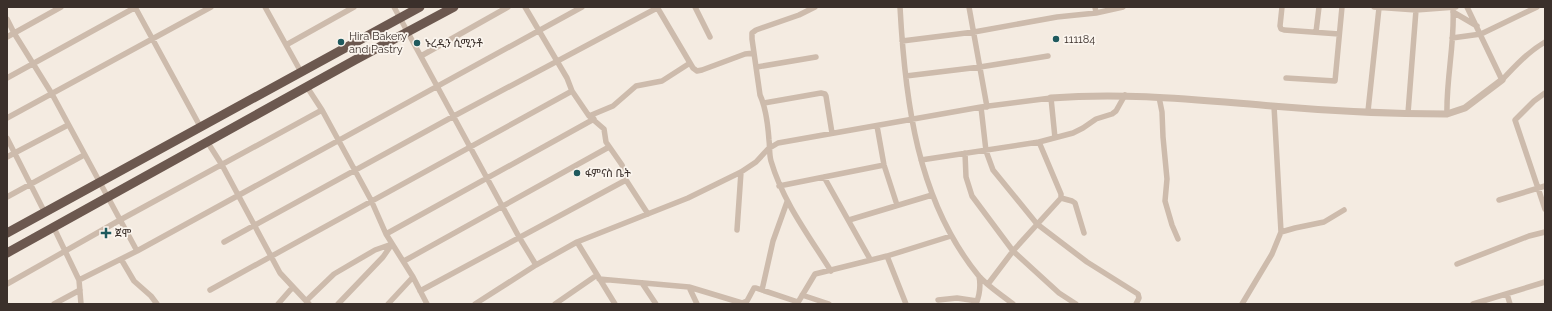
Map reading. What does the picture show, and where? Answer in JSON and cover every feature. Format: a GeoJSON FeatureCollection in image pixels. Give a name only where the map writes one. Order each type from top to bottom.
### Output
{"type":"FeatureCollection","features":[{"type":"Feature","properties":{"kind":"highway"},"geometry":{"type":"LineString","coordinates":[[7,233],[420,7]]}},
{"type":"Feature","properties":{"kind":"highway"},"geometry":{"type":"LineString","coordinates":[[7,253],[454,7]]}},
{"type":"Feature","properties":{"kind":"street"},"geometry":{"type":"LineString","coordinates":[[7,37],[61,7]]}},
{"type":"Feature","properties":{"kind":"street"},"geometry":{"type":"LineString","coordinates":[[7,78],[135,7],[201,128]]}},
{"type":"Feature","properties":{"kind":"street"},"geometry":{"type":"LineString","coordinates":[[7,118],[211,7]]}},
{"type":"Feature","properties":{"kind":"street"},"geometry":{"type":"LineString","coordinates":[[266,7],[301,72]]}},
{"type":"Feature","properties":{"kind":"street"},"geometry":{"type":"LineString","coordinates":[[286,45],[354,7]]}},
{"type":"Feature","properties":{"kind":"street"},"geometry":{"type":"LineString","coordinates":[[394,7],[487,179],[536,265]]}},
{"type":"Feature","properties":{"kind":"street"},"geometry":{"type":"LineString","coordinates":[[421,56],[508,7]]}},
{"type":"Feature","properties":{"kind":"street"},"geometry":{"type":"LineString","coordinates":[[525,7],[567,78],[572,91],[591,117],[604,129],[606,142],[622,165],[626,180],[648,214]]}},
{"type":"Feature","properties":{"kind":"street"},"geometry":{"type":"LineString","coordinates":[[79,280],[137,251],[582,7]]}},
{"type":"Feature","properties":{"kind":"street"},"geometry":{"type":"LineString","coordinates":[[224,242],[657,7],[693,68],[697,70],[702,70],[745,54],[754,53]]}},
{"type":"Feature","properties":{"kind":"street"},"geometry":{"type":"LineString","coordinates":[[695,7],[710,37]]}},
{"type":"Feature","properties":{"kind":"street"},"geometry":{"type":"LineString","coordinates":[[900,7],[902,42],[912,120],[921,160],[932,194],[941,217],[979,276],[1013,304]]}},
{"type":"Feature","properties":{"kind":"street"},"geometry":{"type":"LineString","coordinates":[[969,7],[980,67],[986,151],[993,170],[1037,224],[1087,262],[1138,294],[1139,298],[1136,304]]}},
{"type":"Feature","properties":{"kind":"street"},"geometry":{"type":"LineString","coordinates":[[902,42],[974,32],[1096,10],[1123,7]]}},
{"type":"Feature","properties":{"kind":"street"},"geometry":{"type":"LineString","coordinates":[[1282,7],[1281,29],[1339,34]]}},
{"type":"Feature","properties":{"kind":"street"},"geometry":{"type":"LineString","coordinates":[[1316,32],[1319,7]]}},
{"type":"Feature","properties":{"kind":"street"},"geometry":{"type":"LineString","coordinates":[[1286,78],[1336,81],[1342,7]]}},
{"type":"Feature","properties":{"kind":"street"},"geometry":{"type":"LineString","coordinates":[[1368,111],[1377,7],[1416,10],[1454,9],[1477,26]]}},
{"type":"Feature","properties":{"kind":"street"},"geometry":{"type":"LineString","coordinates":[[1467,7],[1502,80]]}},
{"type":"Feature","properties":{"kind":"street"},"geometry":{"type":"LineString","coordinates":[[1452,38],[1481,34],[1537,7]]}},
{"type":"Feature","properties":{"kind":"street"},"geometry":{"type":"LineString","coordinates":[[813,8],[756,30],[752,34],[760,95],[764,102],[769,141],[768,149],[779,186],[787,202],[832,271]]}},
{"type":"Feature","properties":{"kind":"street"},"geometry":{"type":"LineString","coordinates":[[1447,114],[1446,99],[1454,9]]}},
{"type":"Feature","properties":{"kind":"street"},"geometry":{"type":"LineString","coordinates":[[1408,113],[1416,10]]}},
{"type":"Feature","properties":{"kind":"street"},"geometry":{"type":"LineString","coordinates":[[7,18],[14,33],[52,94],[137,251]]}},
{"type":"Feature","properties":{"kind":"street"},"geometry":{"type":"LineString","coordinates":[[475,304],[536,265],[577,242],[688,198],[741,172],[756,162],[768,149],[778,143],[984,107],[1051,98],[1090,95],[1159,97],[1274,106],[1447,114],[1464,108],[1502,80],[1522,58],[1545,42]]}},
{"type":"Feature","properties":{"kind":"street"},"geometry":{"type":"LineString","coordinates":[[906,76],[980,67],[1048,56]]}},
{"type":"Feature","properties":{"kind":"street"},"geometry":{"type":"LineString","coordinates":[[756,68],[816,57]]}},
{"type":"Feature","properties":{"kind":"street"},"geometry":{"type":"LineString","coordinates":[[386,234],[487,179],[591,117],[613,106],[636,86],[662,81],[690,63]]}},
{"type":"Feature","properties":{"kind":"street"},"geometry":{"type":"LineString","coordinates":[[307,87],[322,110],[371,200],[386,234],[404,261],[427,304]]}},
{"type":"Feature","properties":{"kind":"street"},"geometry":{"type":"LineString","coordinates":[[210,290],[469,146],[572,91]]}},
{"type":"Feature","properties":{"kind":"street"},"geometry":{"type":"LineString","coordinates":[[764,102],[821,93],[825,94],[832,133]]}},
{"type":"Feature","properties":{"kind":"street"},"geometry":{"type":"LineString","coordinates":[[1545,93],[1534,101],[1515,120],[1545,209]]}},
{"type":"Feature","properties":{"kind":"street"},"geometry":{"type":"LineString","coordinates":[[921,160],[1039,142],[1073,133],[1096,119],[1112,114],[1116,111],[1125,96]]}},
{"type":"Feature","properties":{"kind":"street"},"geometry":{"type":"LineString","coordinates":[[1159,97],[1162,112],[1167,179],[1165,201],[1178,239]]}},
{"type":"Feature","properties":{"kind":"street"},"geometry":{"type":"LineString","coordinates":[[1051,98],[1055,138]]}},
{"type":"Feature","properties":{"kind":"street"},"geometry":{"type":"LineString","coordinates":[[1242,304],[1272,254],[1281,232],[1274,106]]}},
{"type":"Feature","properties":{"kind":"street"},"geometry":{"type":"LineString","coordinates":[[7,284],[120,220],[322,110]]}},
{"type":"Feature","properties":{"kind":"street"},"geometry":{"type":"LineString","coordinates":[[7,157],[68,125]]}},
{"type":"Feature","properties":{"kind":"street"},"geometry":{"type":"LineString","coordinates":[[877,126],[884,165],[897,205]]}},
{"type":"Feature","properties":{"kind":"street"},"geometry":{"type":"LineString","coordinates":[[7,138],[16,153],[45,213]]}},
{"type":"Feature","properties":{"kind":"street"},"geometry":{"type":"LineString","coordinates":[[1039,142],[1054,181],[1061,194],[1061,198]]}},
{"type":"Feature","properties":{"kind":"street"},"geometry":{"type":"LineString","coordinates":[[208,143],[222,165],[280,273],[292,288],[308,303],[334,274],[375,250],[392,244]]}},
{"type":"Feature","properties":{"kind":"street"},"geometry":{"type":"LineString","coordinates":[[404,261],[609,147]]}},
{"type":"Feature","properties":{"kind":"street"},"geometry":{"type":"LineString","coordinates":[[965,153],[966,177],[972,196],[1013,251],[1059,293],[1076,304]]}},
{"type":"Feature","properties":{"kind":"street"},"geometry":{"type":"LineString","coordinates":[[7,197],[84,155]]}},
{"type":"Feature","properties":{"kind":"street"},"geometry":{"type":"LineString","coordinates":[[779,186],[884,165]]}},
{"type":"Feature","properties":{"kind":"street"},"geometry":{"type":"LineString","coordinates":[[737,230],[741,172]]}},
{"type":"Feature","properties":{"kind":"street"},"geometry":{"type":"LineString","coordinates":[[824,177],[870,259]]}},
{"type":"Feature","properties":{"kind":"street"},"geometry":{"type":"LineString","coordinates":[[420,291],[626,180]]}},
{"type":"Feature","properties":{"kind":"street"},"geometry":{"type":"LineString","coordinates":[[1499,200],[1545,186]]}},
{"type":"Feature","properties":{"kind":"street"},"geometry":{"type":"LineString","coordinates":[[849,220],[932,194]]}},
{"type":"Feature","properties":{"kind":"street"},"geometry":{"type":"LineString","coordinates":[[988,284],[1013,251],[1061,198]]}},
{"type":"Feature","properties":{"kind":"street"},"geometry":{"type":"LineString","coordinates":[[1061,198],[1075,203],[1084,233]]}},
{"type":"Feature","properties":{"kind":"street"},"geometry":{"type":"LineString","coordinates":[[762,290],[773,241],[787,202]]}},
{"type":"Feature","properties":{"kind":"street"},"geometry":{"type":"LineString","coordinates":[[1281,232],[1324,222],[1344,210]]}},
{"type":"Feature","properties":{"kind":"street"},"geometry":{"type":"LineString","coordinates":[[54,228],[67,251],[79,280],[81,304]]}},
{"type":"Feature","properties":{"kind":"street"},"geometry":{"type":"LineString","coordinates":[[1457,264],[1529,236],[1545,232]]}},
{"type":"Feature","properties":{"kind":"street"},"geometry":{"type":"LineString","coordinates":[[555,304],[598,277],[689,287],[742,303],[747,301],[754,288],[798,303],[813,276],[870,259],[888,256],[952,236]]}},
{"type":"Feature","properties":{"kind":"street"},"geometry":{"type":"LineString","coordinates":[[577,242],[615,304]]}},
{"type":"Feature","properties":{"kind":"street"},"geometry":{"type":"LineString","coordinates":[[338,304],[383,257],[392,244]]}},
{"type":"Feature","properties":{"kind":"street"},"geometry":{"type":"LineString","coordinates":[[888,256],[906,304]]}},
{"type":"Feature","properties":{"kind":"street"},"geometry":{"type":"LineString","coordinates":[[121,258],[134,281],[151,296],[157,304]]}},
{"type":"Feature","properties":{"kind":"street"},"geometry":{"type":"LineString","coordinates":[[938,300],[957,298],[977,303],[981,285],[979,276]]}},
{"type":"Feature","properties":{"kind":"street"},"geometry":{"type":"LineString","coordinates":[[388,304],[413,277]]}},
{"type":"Feature","properties":{"kind":"street"},"geometry":{"type":"LineString","coordinates":[[1474,304],[1545,282]]}},
{"type":"Feature","properties":{"kind":"street"},"geometry":{"type":"LineString","coordinates":[[642,283],[656,304]]}},
{"type":"Feature","properties":{"kind":"street"},"geometry":{"type":"LineString","coordinates":[[689,287],[697,304]]}},
{"type":"Feature","properties":{"kind":"street"},"geometry":{"type":"LineString","coordinates":[[278,304],[292,288]]}},
{"type":"Feature","properties":{"kind":"street"},"geometry":{"type":"LineString","coordinates":[[54,304],[80,290]]}},
{"type":"Feature","properties":{"kind":"street"},"geometry":{"type":"LineString","coordinates":[[1507,294],[1510,304]]}},
{"type":"Feature","properties":{"kind":"street"},"geometry":{"type":"LineString","coordinates":[[802,295],[829,304]]}},
{"type":"Feature","properties":{"kind":"place","name":"111184"},"geometry":{"type":"Point","coordinates":[1056,39]}},
{"type":"Feature","properties":{"kind":"place","name":"Hira Bakery and Pastry"},"geometry":{"type":"Point","coordinates":[341,42]}},
{"type":"Feature","properties":{"kind":"place","name":"ኑረዲን ሲሚንቶ"},"geometry":{"type":"Point","coordinates":[417,43]}},
{"type":"Feature","properties":{"kind":"place","name":"ፋምናስ ቤት"},"geometry":{"type":"Point","coordinates":[577,173]}},
{"type":"Feature","properties":{"kind":"place","name":"ጀሞ"},"geometry":{"type":"Point","coordinates":[106,233]}}]}
